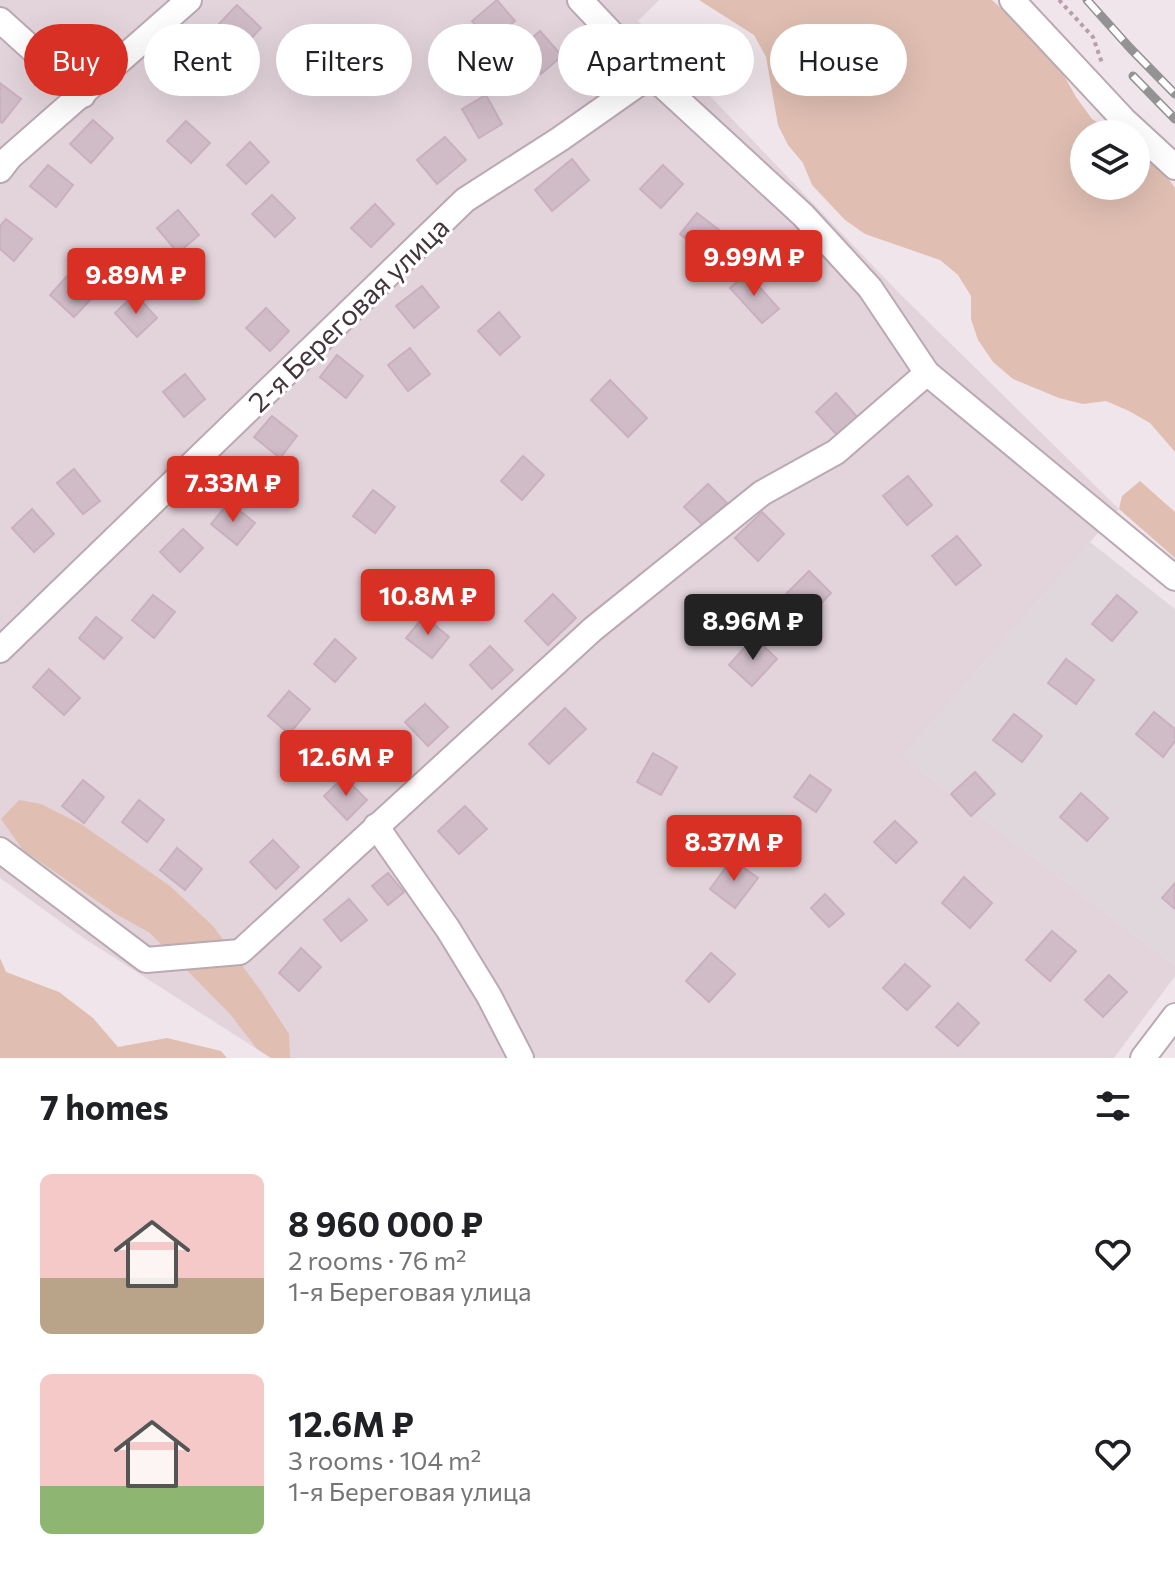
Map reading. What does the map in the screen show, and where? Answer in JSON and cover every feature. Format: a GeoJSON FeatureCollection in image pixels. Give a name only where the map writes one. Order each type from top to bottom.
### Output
{"type":"FeatureCollection","features":[{"type":"Feature","properties":{"kind":"street"},"geometry":{"type":"LineString","coordinates":[[128,55],[189,0]]}},
{"type":"Feature","properties":{"kind":"street"},"geometry":{"type":"LineString","coordinates":[[580,0],[603,24]]}},
{"type":"Feature","properties":{"kind":"street"},"geometry":{"type":"LineString","coordinates":[[1012,0],[1124,120],[1175,167]]}},
{"type":"Feature","properties":{"kind":"street"},"geometry":{"type":"LineString","coordinates":[[0,20],[24,42]]}},
{"type":"Feature","properties":{"kind":"street"},"geometry":{"type":"LineString","coordinates":[[3,162],[82,96]]}},
{"type":"Feature","properties":{"kind":"street","name":"2-я Береговая улица"},"geometry":{"type":"LineString","coordinates":[[0,650],[465,200],[621,96]]}},
{"type":"Feature","properties":{"kind":"street"},"geometry":{"type":"LineString","coordinates":[[674,96],[803,215],[870,288],[927,373],[1175,578]]}},
{"type":"Feature","properties":{"kind":"street"},"geometry":{"type":"LineString","coordinates":[[0,850],[146,960],[240,952],[593,629],[762,493],[836,452],[927,373]]}},
{"type":"Feature","properties":{"kind":"street"},"geometry":{"type":"LineString","coordinates":[[376,826],[448,929],[489,996],[521,1058]]}},
{"type":"Feature","properties":{"kind":"street"},"geometry":{"type":"LineString","coordinates":[[1143,1058],[1175,1016]]}},
{"type":"Feature","properties":{"kind":"shaded area"},"geometry":{"type":"Polygon","coordinates":[[[0,0],[659,0],[638,21],[641,24],[558,24],[558,96],[710,96],[902,296],[1119,509],[903,756],[1175,966],[1175,976],[1114,1058],[271,1058],[82,937],[0,878],[0,0]]]}},
{"type":"Feature","properties":{"kind":"shaded area"},"geometry":{"type":"Polygon","coordinates":[[[699,0],[992,0],[1053,56],[1076,97],[1094,120],[1070,120],[1070,200],[1150,200],[1150,157],[1175,188],[1175,452],[1150,423],[1129,411],[1106,401],[1083,404],[1059,398],[1013,379],[993,362],[978,340],[971,319],[971,296],[958,275],[940,260],[865,234],[845,220],[812,185],[803,163],[788,145],[778,125],[773,96],[907,96],[907,24],[770,24],[770,80],[766,57],[754,35],[754,24],[737,24],[699,0]]]}},
{"type":"Feature","properties":{"kind":"shaded area"},"geometry":{"type":"Polygon","coordinates":[[[1140,481],[1175,512],[1175,558],[1119,509],[1122,496],[1140,481]]]}},
{"type":"Feature","properties":{"kind":"shaded area"},"geometry":{"type":"Polygon","coordinates":[[[1090,542],[1175,609],[1175,966],[903,756],[1090,542]]]}},
{"type":"Feature","properties":{"kind":"shaded area"},"geometry":{"type":"Polygon","coordinates":[[[19,800],[41,804],[81,824],[170,886],[213,926],[289,1034],[290,1058],[271,1058],[257,1049],[230,1014],[150,933],[116,914],[23,850],[1,819],[19,800]]]}},
{"type":"Feature","properties":{"kind":"shaded area"},"geometry":{"type":"Polygon","coordinates":[[[0,958],[6,972],[59,992],[93,1018],[118,1047],[167,1038],[221,1051],[227,1058],[0,1058],[0,958]]]}},
{"type":"Feature","properties":{"kind":"building"},"geometry":{"type":"Polygon","coordinates":[[[497,0],[515,21],[511,24],[475,24],[472,21],[497,0]]]}},
{"type":"Feature","properties":{"kind":"building"},"geometry":{"type":"Polygon","coordinates":[[[237,5],[257,24],[219,24],[237,5]]]}},
{"type":"Feature","properties":{"kind":"building"},"geometry":{"type":"Polygon","coordinates":[[[542,33],[558,51],[558,59],[542,73],[542,33]]]}},
{"type":"Feature","properties":{"kind":"building"},"geometry":{"type":"Polygon","coordinates":[[[0,83],[21,99],[2,123],[0,121],[0,83]]]}},
{"type":"Feature","properties":{"kind":"building"},"geometry":{"type":"Polygon","coordinates":[[[487,96],[502,124],[479,138],[462,109],[487,96]]]}},
{"type":"Feature","properties":{"kind":"building"},"geometry":{"type":"Polygon","coordinates":[[[93,120],[113,138],[91,163],[70,144],[93,120]]]}},
{"type":"Feature","properties":{"kind":"building"},"geometry":{"type":"Polygon","coordinates":[[[186,121],[210,143],[191,163],[167,141],[186,121]]]}},
{"type":"Feature","properties":{"kind":"building"},"geometry":{"type":"Polygon","coordinates":[[[445,137],[466,160],[437,184],[417,160],[445,137]]]}},
{"type":"Feature","properties":{"kind":"building"},"geometry":{"type":"Polygon","coordinates":[[[250,142],[269,162],[246,184],[227,165],[250,142]]]}},
{"type":"Feature","properties":{"kind":"building"},"geometry":{"type":"Polygon","coordinates":[[[572,159],[589,180],[552,211],[535,190],[572,159]]]}},
{"type":"Feature","properties":{"kind":"building"},"geometry":{"type":"Polygon","coordinates":[[[48,165],[73,185],[56,207],[30,186],[48,165]]]}},
{"type":"Feature","properties":{"kind":"building"},"geometry":{"type":"Polygon","coordinates":[[[663,165],[683,184],[661,208],[640,189],[663,165]]]}},
{"type":"Feature","properties":{"kind":"building"},"geometry":{"type":"Polygon","coordinates":[[[272,195],[295,218],[275,237],[252,214],[272,195]]]}},
{"type":"Feature","properties":{"kind":"building"},"geometry":{"type":"Polygon","coordinates":[[[375,204],[394,224],[371,247],[351,228],[375,204]]]}},
{"type":"Feature","properties":{"kind":"building"},"geometry":{"type":"Polygon","coordinates":[[[178,210],[199,235],[178,253],[157,228],[178,210]]]}},
{"type":"Feature","properties":{"kind":"building"},"geometry":{"type":"Polygon","coordinates":[[[697,213],[723,233],[706,255],[680,234],[697,213]]]}},
{"type":"Feature","properties":{"kind":"building"},"geometry":{"type":"Polygon","coordinates":[[[6,219],[32,239],[14,261],[0,249],[0,226],[6,219]]]}},
{"type":"Feature","properties":{"kind":"building"},"geometry":{"type":"Polygon","coordinates":[[[747,273],[779,309],[762,323],[730,288],[747,273]]]}},
{"type":"Feature","properties":{"kind":"building"},"geometry":{"type":"Polygon","coordinates":[[[69,274],[93,297],[74,317],[50,295],[69,274]]]}},
{"type":"Feature","properties":{"kind":"building"},"geometry":{"type":"Polygon","coordinates":[[[422,286],[439,307],[414,328],[396,306],[422,286]]]}},
{"type":"Feature","properties":{"kind":"building"},"geometry":{"type":"Polygon","coordinates":[[[135,294],[157,318],[137,337],[115,313],[135,294]]]}},
{"type":"Feature","properties":{"kind":"building"},"geometry":{"type":"Polygon","coordinates":[[[266,308],[289,331],[270,351],[246,328],[266,308]]]}},
{"type":"Feature","properties":{"kind":"building"},"geometry":{"type":"Polygon","coordinates":[[[499,312],[520,337],[500,355],[478,331],[499,312]]]}},
{"type":"Feature","properties":{"kind":"building"},"geometry":{"type":"Polygon","coordinates":[[[410,348],[430,374],[408,391],[388,365],[410,348]]]}},
{"type":"Feature","properties":{"kind":"building"},"geometry":{"type":"Polygon","coordinates":[[[337,355],[363,376],[346,398],[320,377],[337,355]]]}},
{"type":"Feature","properties":{"kind":"building"},"geometry":{"type":"Polygon","coordinates":[[[185,374],[205,399],[184,417],[163,392],[185,374]]]}},
{"type":"Feature","properties":{"kind":"building"},"geometry":{"type":"Polygon","coordinates":[[[610,380],[647,418],[628,437],[591,400],[610,380]]]}},
{"type":"Feature","properties":{"kind":"building"},"geometry":{"type":"Polygon","coordinates":[[[836,393],[858,418],[838,436],[816,412],[836,393]]]}},
{"type":"Feature","properties":{"kind":"building"},"geometry":{"type":"Polygon","coordinates":[[[272,416],[297,436],[280,458],[254,437],[272,416]]]}},
{"type":"Feature","properties":{"kind":"building"},"geometry":{"type":"Polygon","coordinates":[[[523,456],[544,475],[522,500],[501,481],[523,456]]]}},
{"type":"Feature","properties":{"kind":"building"},"geometry":{"type":"Polygon","coordinates":[[[74,469],[100,501],[83,514],[57,483],[74,469]]]}},
{"type":"Feature","properties":{"kind":"building"},"geometry":{"type":"Polygon","coordinates":[[[908,476],[932,505],[907,525],[883,496],[908,476]]]}},
{"type":"Feature","properties":{"kind":"building"},"geometry":{"type":"Polygon","coordinates":[[[708,484],[727,503],[704,526],[684,507],[708,484]]]}},
{"type":"Feature","properties":{"kind":"building"},"geometry":{"type":"Polygon","coordinates":[[[373,490],[395,507],[375,533],[353,516],[373,490]]]}},
{"type":"Feature","properties":{"kind":"building"},"geometry":{"type":"Polygon","coordinates":[[[229,502],[255,523],[237,545],[211,524],[229,502]]]}},
{"type":"Feature","properties":{"kind":"building"},"geometry":{"type":"Polygon","coordinates":[[[32,509],[54,534],[34,552],[12,528],[32,509]]]}},
{"type":"Feature","properties":{"kind":"building"},"geometry":{"type":"Polygon","coordinates":[[[762,512],[784,534],[758,561],[735,538],[762,512]]]}},
{"type":"Feature","properties":{"kind":"building"},"geometry":{"type":"Polygon","coordinates":[[[183,529],[203,548],[180,572],[160,552],[183,529]]]}},
{"type":"Feature","properties":{"kind":"building"},"geometry":{"type":"Polygon","coordinates":[[[957,536],[981,565],[956,585],[932,556],[957,536]]]}},
{"type":"Feature","properties":{"kind":"building"},"geometry":{"type":"Polygon","coordinates":[[[809,571],[831,593],[805,620],[782,598],[809,571]]]}},
{"type":"Feature","properties":{"kind":"building"},"geometry":{"type":"Polygon","coordinates":[[[553,594],[576,618],[548,645],[525,621],[553,594]]]}},
{"type":"Feature","properties":{"kind":"building"},"geometry":{"type":"Polygon","coordinates":[[[153,595],[175,612],[154,638],[132,620],[153,595]]]}},
{"type":"Feature","properties":{"kind":"building"},"geometry":{"type":"Polygon","coordinates":[[[1117,595],[1137,612],[1112,641],[1092,624],[1117,595]]]}},
{"type":"Feature","properties":{"kind":"building"},"geometry":{"type":"Polygon","coordinates":[[[424,616],[449,637],[432,658],[406,638],[424,616]]]}},
{"type":"Feature","properties":{"kind":"building"},"geometry":{"type":"Polygon","coordinates":[[[96,617],[122,638],[104,659],[79,638],[96,617]]]}},
{"type":"Feature","properties":{"kind":"building"},"geometry":{"type":"Polygon","coordinates":[[[754,637],[777,659],[752,686],[729,665],[754,637]]]}},
{"type":"Feature","properties":{"kind":"building"},"geometry":{"type":"Polygon","coordinates":[[[335,639],[356,658],[335,682],[314,664],[335,639]]]}},
{"type":"Feature","properties":{"kind":"building"},"geometry":{"type":"Polygon","coordinates":[[[490,646],[513,670],[492,689],[470,665],[490,646]]]}},
{"type":"Feature","properties":{"kind":"building"},"geometry":{"type":"Polygon","coordinates":[[[1066,659],[1094,680],[1076,704],[1048,683],[1066,659]]]}},
{"type":"Feature","properties":{"kind":"building"},"geometry":{"type":"Polygon","coordinates":[[[49,669],[80,698],[64,715],[33,687],[49,669]]]}},
{"type":"Feature","properties":{"kind":"building"},"geometry":{"type":"Polygon","coordinates":[[[289,691],[310,709],[289,734],[268,716],[289,691]]]}},
{"type":"Feature","properties":{"kind":"building"},"geometry":{"type":"Polygon","coordinates":[[[425,704],[448,727],[428,746],[405,722],[425,704]]]}},
{"type":"Feature","properties":{"kind":"building"},"geometry":{"type":"Polygon","coordinates":[[[565,708],[586,729],[549,764],[529,744],[565,708]]]}},
{"type":"Feature","properties":{"kind":"building"},"geometry":{"type":"Polygon","coordinates":[[[1154,712],[1175,729],[1175,741],[1163,757],[1136,734],[1154,712]]]}},
{"type":"Feature","properties":{"kind":"building"},"geometry":{"type":"Polygon","coordinates":[[[1014,714],[1042,736],[1022,762],[993,740],[1014,714]]]}},
{"type":"Feature","properties":{"kind":"building"},"geometry":{"type":"Polygon","coordinates":[[[653,753],[677,767],[661,795],[637,782],[653,753]]]}},
{"type":"Feature","properties":{"kind":"building"},"geometry":{"type":"Polygon","coordinates":[[[975,772],[995,794],[971,816],[951,794],[975,772]]]}},
{"type":"Feature","properties":{"kind":"building"},"geometry":{"type":"Polygon","coordinates":[[[810,775],[831,790],[816,812],[794,797],[810,775]]]}},
{"type":"Feature","properties":{"kind":"building"},"geometry":{"type":"Polygon","coordinates":[[[344,777],[367,800],[347,820],[324,796],[344,777]]]}},
{"type":"Feature","properties":{"kind":"building"},"geometry":{"type":"Polygon","coordinates":[[[83,780],[104,797],[84,823],[62,806],[83,780]]]}},
{"type":"Feature","properties":{"kind":"building"},"geometry":{"type":"Polygon","coordinates":[[[1081,793],[1108,818],[1087,841],[1060,817],[1081,793]]]}},
{"type":"Feature","properties":{"kind":"building"},"geometry":{"type":"Polygon","coordinates":[[[139,800],[164,820],[147,842],[122,822],[139,800]]]}},
{"type":"Feature","properties":{"kind":"building"},"geometry":{"type":"Polygon","coordinates":[[[465,806],[487,829],[459,854],[438,831],[465,806]]]}},
{"type":"Feature","properties":{"kind":"building"},"geometry":{"type":"Polygon","coordinates":[[[895,821],[917,842],[896,863],[874,842],[895,821]]]}},
{"type":"Feature","properties":{"kind":"building"},"geometry":{"type":"Polygon","coordinates":[[[273,840],[299,867],[276,889],[250,862],[273,840]]]}},
{"type":"Feature","properties":{"kind":"building"},"geometry":{"type":"Polygon","coordinates":[[[177,848],[202,869],[185,890],[160,870],[177,848]]]}},
{"type":"Feature","properties":{"kind":"building"},"geometry":{"type":"Polygon","coordinates":[[[732,859],[758,878],[735,908],[710,889],[732,859]]]}},
{"type":"Feature","properties":{"kind":"building"},"geometry":{"type":"Polygon","coordinates":[[[388,873],[404,892],[388,905],[372,886],[388,873]]]}},
{"type":"Feature","properties":{"kind":"building"},"geometry":{"type":"Polygon","coordinates":[[[964,877],[992,903],[970,928],[942,903],[964,877]]]}},
{"type":"Feature","properties":{"kind":"building"},"geometry":{"type":"Polygon","coordinates":[[[1175,883],[1175,909],[1162,898],[1175,883]]]}},
{"type":"Feature","properties":{"kind":"building"},"geometry":{"type":"Polygon","coordinates":[[[825,894],[844,914],[829,927],[811,908],[825,894]]]}},
{"type":"Feature","properties":{"kind":"building"},"geometry":{"type":"Polygon","coordinates":[[[349,899],[367,920],[341,941],[324,920],[349,899]]]}},
{"type":"Feature","properties":{"kind":"building"},"geometry":{"type":"Polygon","coordinates":[[[1052,931],[1076,951],[1050,981],[1026,960],[1052,931]]]}},
{"type":"Feature","properties":{"kind":"building"},"geometry":{"type":"Polygon","coordinates":[[[301,948],[321,967],[299,991],[279,973],[301,948]]]}},
{"type":"Feature","properties":{"kind":"building"},"geometry":{"type":"Polygon","coordinates":[[[711,953],[735,974],[709,1002],[686,981],[711,953]]]}},
{"type":"Feature","properties":{"kind":"building"},"geometry":{"type":"Polygon","coordinates":[[[905,964],[930,986],[907,1010],[883,988],[905,964]]]}},
{"type":"Feature","properties":{"kind":"building"},"geometry":{"type":"Polygon","coordinates":[[[1109,975],[1127,992],[1103,1017],[1085,1000],[1109,975]]]}},
{"type":"Feature","properties":{"kind":"building"},"geometry":{"type":"Polygon","coordinates":[[[958,1003],[979,1023],[958,1046],[936,1027],[958,1003]]]}},
{"type":"Feature","properties":{"kind":"railway"},"geometry":{"type":"LineString","coordinates":[[1087,0],[1175,94]]}},
{"type":"Feature","properties":{"kind":"railway"},"geometry":{"type":"LineString","coordinates":[[1133,76],[1175,119]]}}]}
